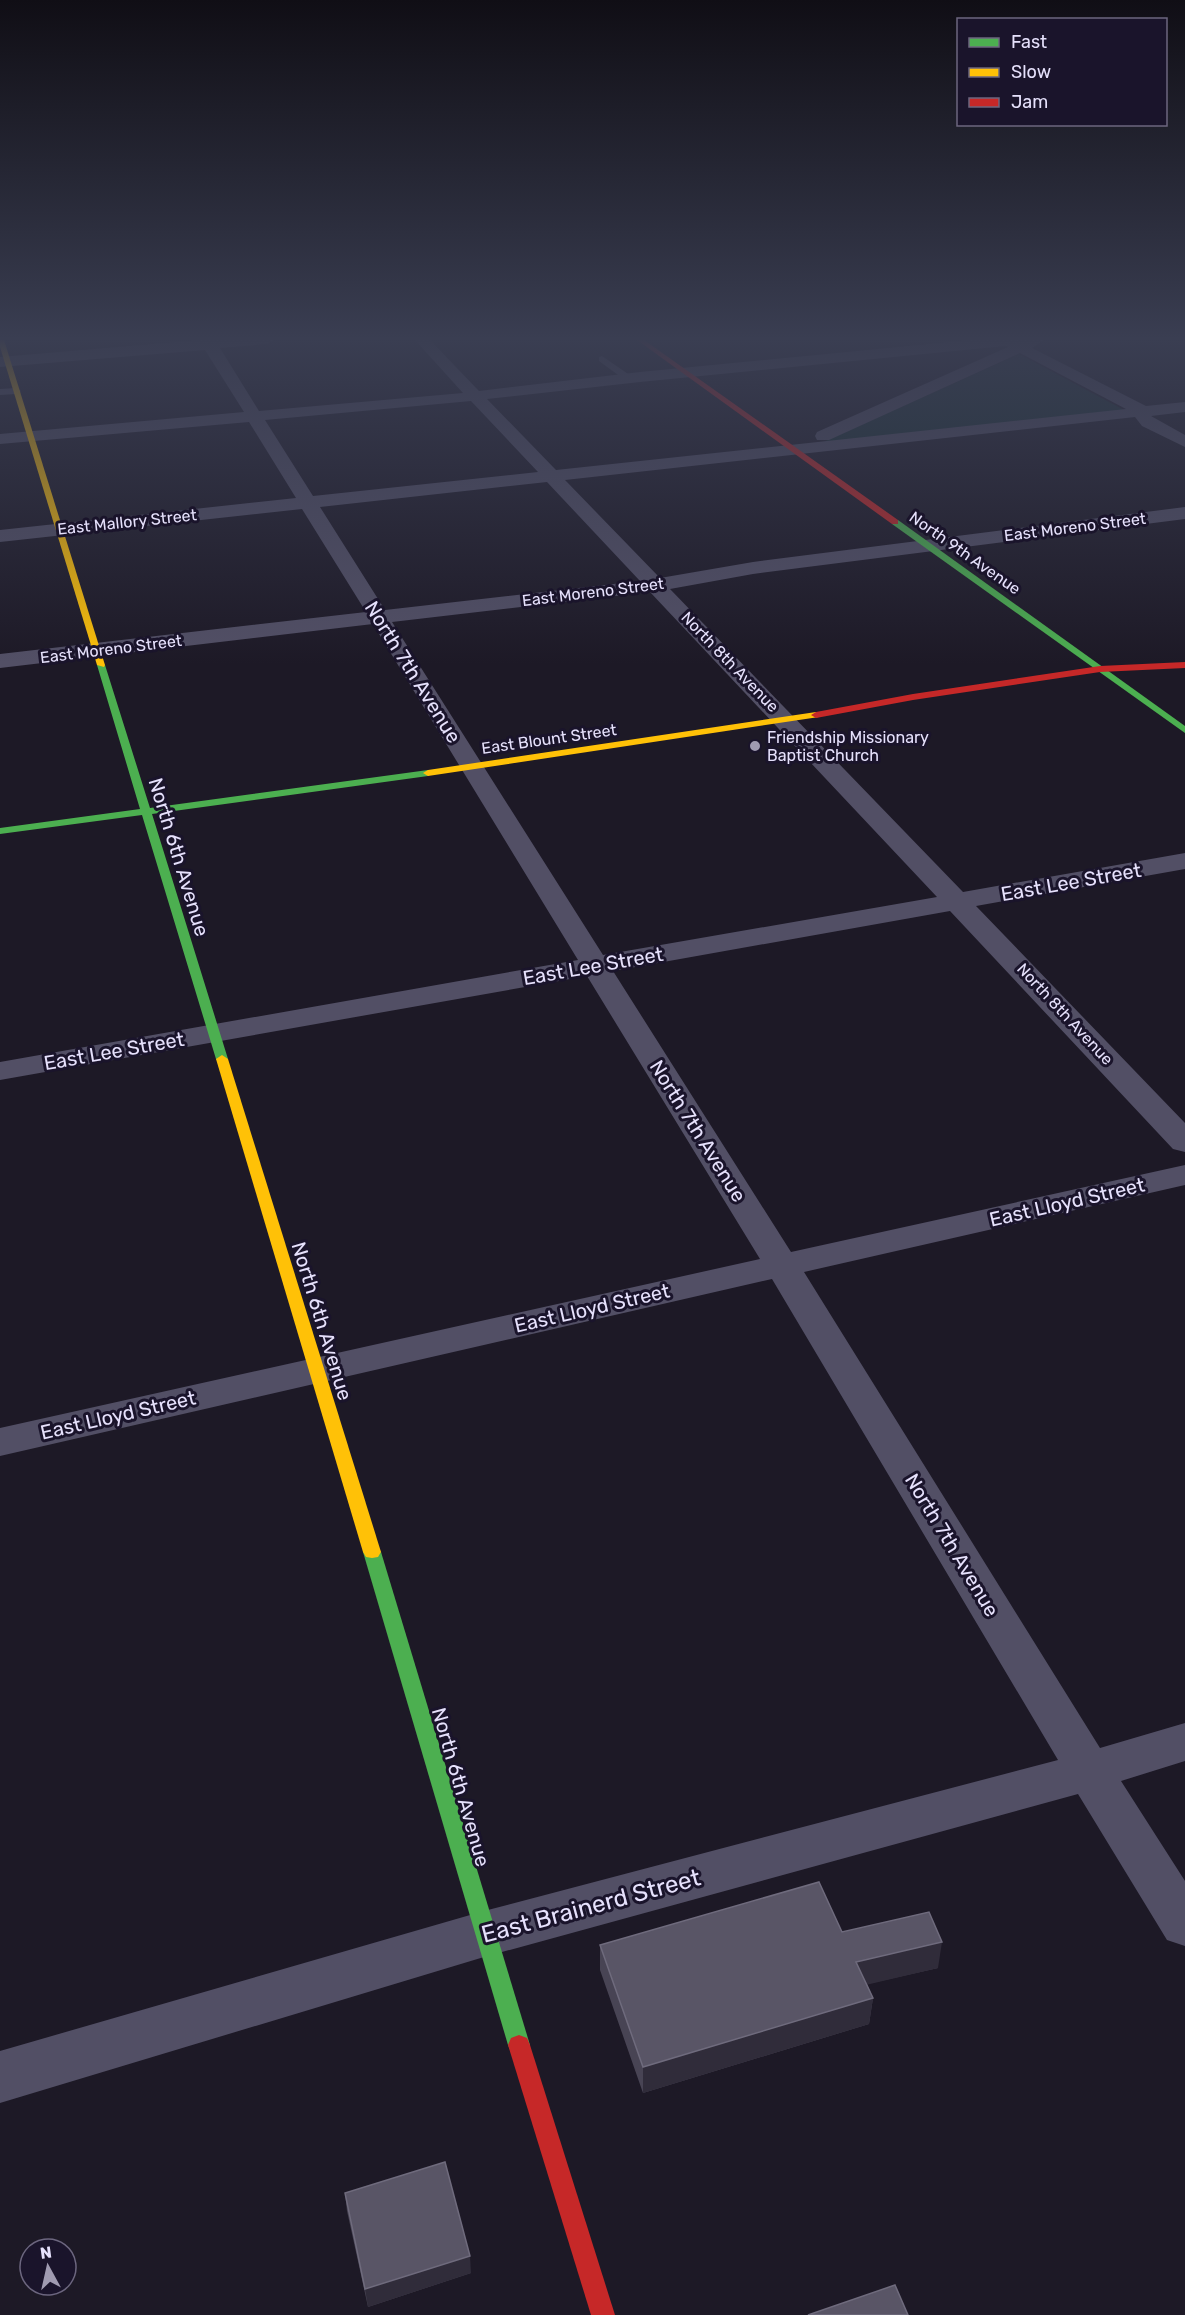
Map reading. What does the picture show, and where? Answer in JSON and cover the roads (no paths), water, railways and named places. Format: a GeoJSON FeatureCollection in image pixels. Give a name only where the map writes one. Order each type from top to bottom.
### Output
{"type":"FeatureCollection","features":[{"type":"Feature","properties":{"kind":"street","name":"North 6th Avenue"},"geometry":{"type":"LineString","coordinates":[[34,448],[318,1370],[484,1934],[603,2315]]}},
{"type":"Feature","properties":{"kind":"street","name":"North 7th Avenue"},"geometry":{"type":"LineString","coordinates":[[273,448],[782,1266],[1089,1771],[1185,1924]]}},
{"type":"Feature","properties":{"kind":"street","name":"North 8th Avenue"},"geometry":{"type":"LineString","coordinates":[[525,448],[1185,1142]]}},
{"type":"Feature","properties":{"kind":"street","name":"East Mallory Street"},"geometry":{"type":"LineString","coordinates":[[0,536],[803,448]]}},
{"type":"Feature","properties":{"kind":"street","name":"North 9th Avenue"},"geometry":{"type":"LineString","coordinates":[[794,449],[1185,730]]}},
{"type":"Feature","properties":{"kind":"street","name":"East Moreno Street"},"geometry":{"type":"LineString","coordinates":[[0,661],[656,585],[753,568],[1185,513]]}},
{"type":"Feature","properties":{"kind":"street","name":"East Blount Street"},"geometry":{"type":"LineString","coordinates":[[1100,669],[1167,651]]}},
{"type":"Feature","properties":{"kind":"street","name":"East Blount Street"},"geometry":{"type":"LineString","coordinates":[[0,831],[472,767],[786,721],[925,695],[1100,669],[1185,665]]}},
{"type":"Feature","properties":{"kind":"street","name":"East Lee Street"},"geometry":{"type":"LineString","coordinates":[[0,1071],[1185,861]]}},
{"type":"Feature","properties":{"kind":"street","name":"East Lloyd Street"},"geometry":{"type":"LineString","coordinates":[[0,1442],[1185,1175]]}},
{"type":"Feature","properties":{"kind":"street","name":"East Brainerd Street"},"geometry":{"type":"LineString","coordinates":[[0,2077],[484,1934],[1089,1771],[1185,1742]]}},
{"type":"Feature","properties":{"kind":"place","name":"Friendship Missionary Baptist Church"},"geometry":{"type":"Point","coordinates":[755,746]}}]}
